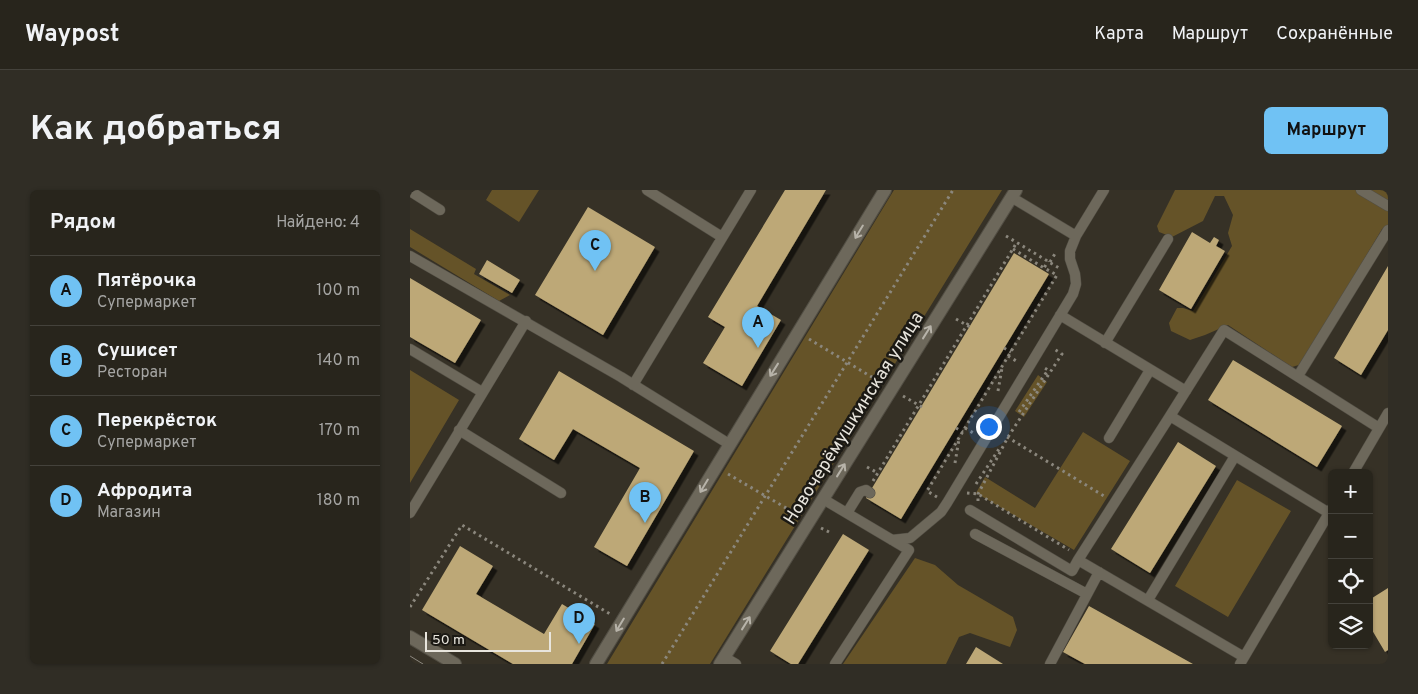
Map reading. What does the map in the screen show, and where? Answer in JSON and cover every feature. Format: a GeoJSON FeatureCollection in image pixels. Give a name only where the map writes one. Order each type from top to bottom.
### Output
{"type":"FeatureCollection","features":[{"type":"Feature","properties":{"kind":"street"},"geometry":{"type":"LineString","coordinates":[[596,664],[885,190]]}},
{"type":"Feature","properties":{"kind":"street","name":"Новочерёмушкинская улица"},"geometry":{"type":"LineString","coordinates":[[722,660],[1014,194]]}},
{"type":"Feature","properties":{"kind":"street"},"geometry":{"type":"LineString","coordinates":[[410,637],[455,664]]}},
{"type":"Feature","properties":{"kind":"lane"},"geometry":{"type":"LineString","coordinates":[[647,190],[722,237]]}},
{"type":"Feature","properties":{"kind":"lane"},"geometry":{"type":"LineString","coordinates":[[634,385],[751,190]]}},
{"type":"Feature","properties":{"kind":"lane"},"geometry":{"type":"LineString","coordinates":[[892,540],[910,538],[941,512],[1073,294],[1076,278],[1070,259],[1070,252],[1076,236],[1104,190]]}},
{"type":"Feature","properties":{"kind":"lane"},"geometry":{"type":"LineString","coordinates":[[1361,190],[1388,206]]}},
{"type":"Feature","properties":{"kind":"lane"},"geometry":{"type":"LineString","coordinates":[[410,192],[440,210]]}},
{"type":"Feature","properties":{"kind":"lane"},"geometry":{"type":"LineString","coordinates":[[1014,194],[1076,236]]}},
{"type":"Feature","properties":{"kind":"lane"},"geometry":{"type":"LineString","coordinates":[[1298,376],[1388,230]]}},
{"type":"Feature","properties":{"kind":"lane"},"geometry":{"type":"LineString","coordinates":[[1105,343],[1168,239]]}},
{"type":"Feature","properties":{"kind":"lane"},"geometry":{"type":"LineString","coordinates":[[410,256],[526,321],[729,444]]}},
{"type":"Feature","properties":{"kind":"lane"},"geometry":{"type":"LineString","coordinates":[[1060,315],[1186,391]]}},
{"type":"Feature","properties":{"kind":"lane"},"geometry":{"type":"LineString","coordinates":[[410,513],[526,321]]}},
{"type":"Feature","properties":{"kind":"lane"},"geometry":{"type":"LineString","coordinates":[[970,510],[1072,571],[1224,330],[1379,428]]}},
{"type":"Feature","properties":{"kind":"lane"},"geometry":{"type":"LineString","coordinates":[[410,349],[482,392]]}},
{"type":"Feature","properties":{"kind":"lane"},"geometry":{"type":"LineString","coordinates":[[1109,438],[1150,370]]}},
{"type":"Feature","properties":{"kind":"lane"},"geometry":{"type":"LineString","coordinates":[[1355,469],[1388,413]]}},
{"type":"Feature","properties":{"kind":"lane"},"geometry":{"type":"LineString","coordinates":[[1170,416],[1328,510]]}},
{"type":"Feature","properties":{"kind":"lane"},"geometry":{"type":"LineString","coordinates":[[459,430],[561,493]]}},
{"type":"Feature","properties":{"kind":"lane"},"geometry":{"type":"LineString","coordinates":[[1148,600],[1235,456]]}},
{"type":"Feature","properties":{"kind":"lane"},"geometry":{"type":"LineString","coordinates":[[847,513],[860,492],[869,492]]}},
{"type":"Feature","properties":{"kind":"lane"},"geometry":{"type":"LineString","coordinates":[[824,499],[909,550],[835,664]]}},
{"type":"Feature","properties":{"kind":"lane"},"geometry":{"type":"LineString","coordinates":[[1079,558],[1242,660],[1328,514]]}},
{"type":"Feature","properties":{"kind":"lane"},"geometry":{"type":"LineString","coordinates":[[975,534],[1088,594]]}},
{"type":"Feature","properties":{"kind":"lane"},"geometry":{"type":"LineString","coordinates":[[1050,664],[1099,572]]}},
{"type":"Feature","properties":{"kind":"lane"},"geometry":{"type":"LineString","coordinates":[[722,660],[736,664]]}},
{"type":"Feature","properties":{"kind":"path"},"geometry":{"type":"LineString","coordinates":[[662,664],[953,190]]}},
{"type":"Feature","properties":{"kind":"path"},"geometry":{"type":"LineString","coordinates":[[1006,236],[1076,278]]}},
{"type":"Feature","properties":{"kind":"path"},"geometry":{"type":"LineString","coordinates":[[869,492],[878,473],[1017,242]]}},
{"type":"Feature","properties":{"kind":"path"},"geometry":{"type":"LineString","coordinates":[[946,503],[927,491],[1057,275],[1013,249]]}},
{"type":"Feature","properties":{"kind":"path"},"geometry":{"type":"LineString","coordinates":[[1044,268],[1048,261]]}},
{"type":"Feature","properties":{"kind":"path"},"geometry":{"type":"LineString","coordinates":[[956,319],[968,326]]}},
{"type":"Feature","properties":{"kind":"path"},"geometry":{"type":"LineString","coordinates":[[798,333],[920,406]]}},
{"type":"Feature","properties":{"kind":"path"},"geometry":{"type":"LineString","coordinates":[[978,494],[1006,439],[1062,354],[1048,345]]}},
{"type":"Feature","properties":{"kind":"path"},"geometry":{"type":"LineString","coordinates":[[1004,348],[1011,352]]}},
{"type":"Feature","properties":{"kind":"path"},"geometry":{"type":"LineString","coordinates":[[1006,439],[1018,422],[1014,420],[1048,370]]}},
{"type":"Feature","properties":{"kind":"path"},"geometry":{"type":"LineString","coordinates":[[956,428],[963,432]]}},
{"type":"Feature","properties":{"kind":"path"},"geometry":{"type":"LineString","coordinates":[[1001,433],[1006,439],[1115,503]]}},
{"type":"Feature","properties":{"kind":"path"},"geometry":{"type":"LineString","coordinates":[[975,485],[999,450]]}},
{"type":"Feature","properties":{"kind":"path"},"geometry":{"type":"LineString","coordinates":[[716,467],[829,532]]}},
{"type":"Feature","properties":{"kind":"path"},"geometry":{"type":"LineString","coordinates":[[867,467],[878,473]]}},
{"type":"Feature","properties":{"kind":"path"},"geometry":{"type":"LineString","coordinates":[[963,492],[978,494],[1079,558]]}},
{"type":"Feature","properties":{"kind":"path"},"geometry":{"type":"LineString","coordinates":[[410,608],[462,526],[610,614]]}},
{"type":"Feature","properties":{"kind":"shaded area"},"geometry":{"type":"Polygon","coordinates":[[[492,190],[539,190],[519,222],[486,200],[492,190]]]}},
{"type":"Feature","properties":{"kind":"shaded area"},"geometry":{"type":"Polygon","coordinates":[[[894,190],[1002,190],[710,664],[607,664],[894,190]]]}},
{"type":"Feature","properties":{"kind":"shaded area"},"geometry":{"type":"Polygon","coordinates":[[[1175,190],[1388,190],[1388,228],[1382,229],[1302,364],[1292,367],[1228,325],[1190,340],[1171,331],[1169,323],[1177,308],[1193,311],[1232,246],[1228,233],[1233,215],[1224,196],[1215,196],[1203,221],[1172,237],[1159,232],[1157,226],[1175,190]]]}},
{"type":"Feature","properties":{"kind":"shaded area"},"geometry":{"type":"Polygon","coordinates":[[[410,229],[476,269],[474,274],[510,295],[499,301],[410,247],[410,229]]]}},
{"type":"Feature","properties":{"kind":"shaded area"},"geometry":{"type":"Polygon","coordinates":[[[410,370],[459,400],[410,483],[410,370]]]}},
{"type":"Feature","properties":{"kind":"shaded area"},"geometry":{"type":"Polygon","coordinates":[[[1038,375],[1047,382],[1024,417],[1015,411],[1038,375]]]}},
{"type":"Feature","properties":{"kind":"shaded area"},"geometry":{"type":"Polygon","coordinates":[[[1083,432],[1130,461],[1074,550],[976,493],[985,477],[1035,508],[1083,432]]]}},
{"type":"Feature","properties":{"kind":"shaded area"},"geometry":{"type":"Polygon","coordinates":[[[1237,480],[1291,511],[1228,617],[1175,586],[1237,480]]]}},
{"type":"Feature","properties":{"kind":"shaded area"},"geometry":{"type":"Polygon","coordinates":[[[915,558],[935,565],[958,585],[1013,617],[1017,630],[1010,647],[970,633],[959,637],[946,664],[843,664],[915,558]]]}},
{"type":"Feature","properties":{"kind":"building"},"geometry":{"type":"Polygon","coordinates":[[[785,190],[826,190],[757,306],[781,320],[742,386],[703,363],[725,327],[708,317],[785,190]]]}},
{"type":"Feature","properties":{"kind":"building"},"geometry":{"type":"Polygon","coordinates":[[[588,207],[655,247],[603,335],[535,295],[588,207]]]}},
{"type":"Feature","properties":{"kind":"building"},"geometry":{"type":"Polygon","coordinates":[[[1192,232],[1210,243],[1214,237],[1219,240],[1216,246],[1225,251],[1191,309],[1159,290],[1192,232]]]}},
{"type":"Feature","properties":{"kind":"building"},"geometry":{"type":"Polygon","coordinates":[[[1014,253],[1049,274],[901,519],[866,498],[1014,253]]]}},
{"type":"Feature","properties":{"kind":"building"},"geometry":{"type":"Polygon","coordinates":[[[487,260],[520,280],[512,293],[479,274],[487,260]]]}},
{"type":"Feature","properties":{"kind":"building"},"geometry":{"type":"Polygon","coordinates":[[[1388,266],[1388,330],[1361,375],[1334,358],[1388,266]]]}},
{"type":"Feature","properties":{"kind":"building"},"geometry":{"type":"Polygon","coordinates":[[[410,278],[481,320],[455,363],[410,337],[410,278]]]}},
{"type":"Feature","properties":{"kind":"building"},"geometry":{"type":"Polygon","coordinates":[[[1233,360],[1342,426],[1317,467],[1208,400],[1233,360]]]}},
{"type":"Feature","properties":{"kind":"building"},"geometry":{"type":"Polygon","coordinates":[[[559,371],[694,451],[627,566],[594,547],[640,468],[573,429],[554,460],[519,439],[559,371]]]}},
{"type":"Feature","properties":{"kind":"building"},"geometry":{"type":"Polygon","coordinates":[[[1178,442],[1216,466],[1150,573],[1111,549],[1178,442]]]}},
{"type":"Feature","properties":{"kind":"building"},"geometry":{"type":"Polygon","coordinates":[[[843,534],[869,550],[798,664],[791,664],[770,651],[843,534]]]}},
{"type":"Feature","properties":{"kind":"building"},"geometry":{"type":"Polygon","coordinates":[[[460,546],[493,566],[476,594],[544,634],[562,604],[595,624],[572,664],[513,664],[422,610],[460,546]]]}},
{"type":"Feature","properties":{"kind":"building"},"geometry":{"type":"Polygon","coordinates":[[[1388,588],[1388,650],[1385,652],[1373,632],[1373,597],[1388,588]]]}},
{"type":"Feature","properties":{"kind":"building"},"geometry":{"type":"Polygon","coordinates":[[[1089,606],[1193,664],[1085,664],[1063,652],[1089,606]]]}},
{"type":"Feature","properties":{"kind":"building"},"geometry":{"type":"Polygon","coordinates":[[[976,647],[1003,664],[966,664],[976,647]]]}},
{"type":"Feature","properties":{"kind":"tram line"},"geometry":{"type":"LineString","coordinates":[[410,656],[423,664]]}},
{"type":"Feature","properties":{"kind":"place","name":"Перекрёсток"},"geometry":{"type":"Point","coordinates":[595,271]}},
{"type":"Feature","properties":{"kind":"place","name":"Пятёрочка"},"geometry":{"type":"Point","coordinates":[758,348]}},
{"type":"Feature","properties":{"kind":"place","name":"Сушисет"},"geometry":{"type":"Point","coordinates":[645,523]}},
{"type":"Feature","properties":{"kind":"place","name":"Афродита"},"geometry":{"type":"Point","coordinates":[579,644]}}]}
